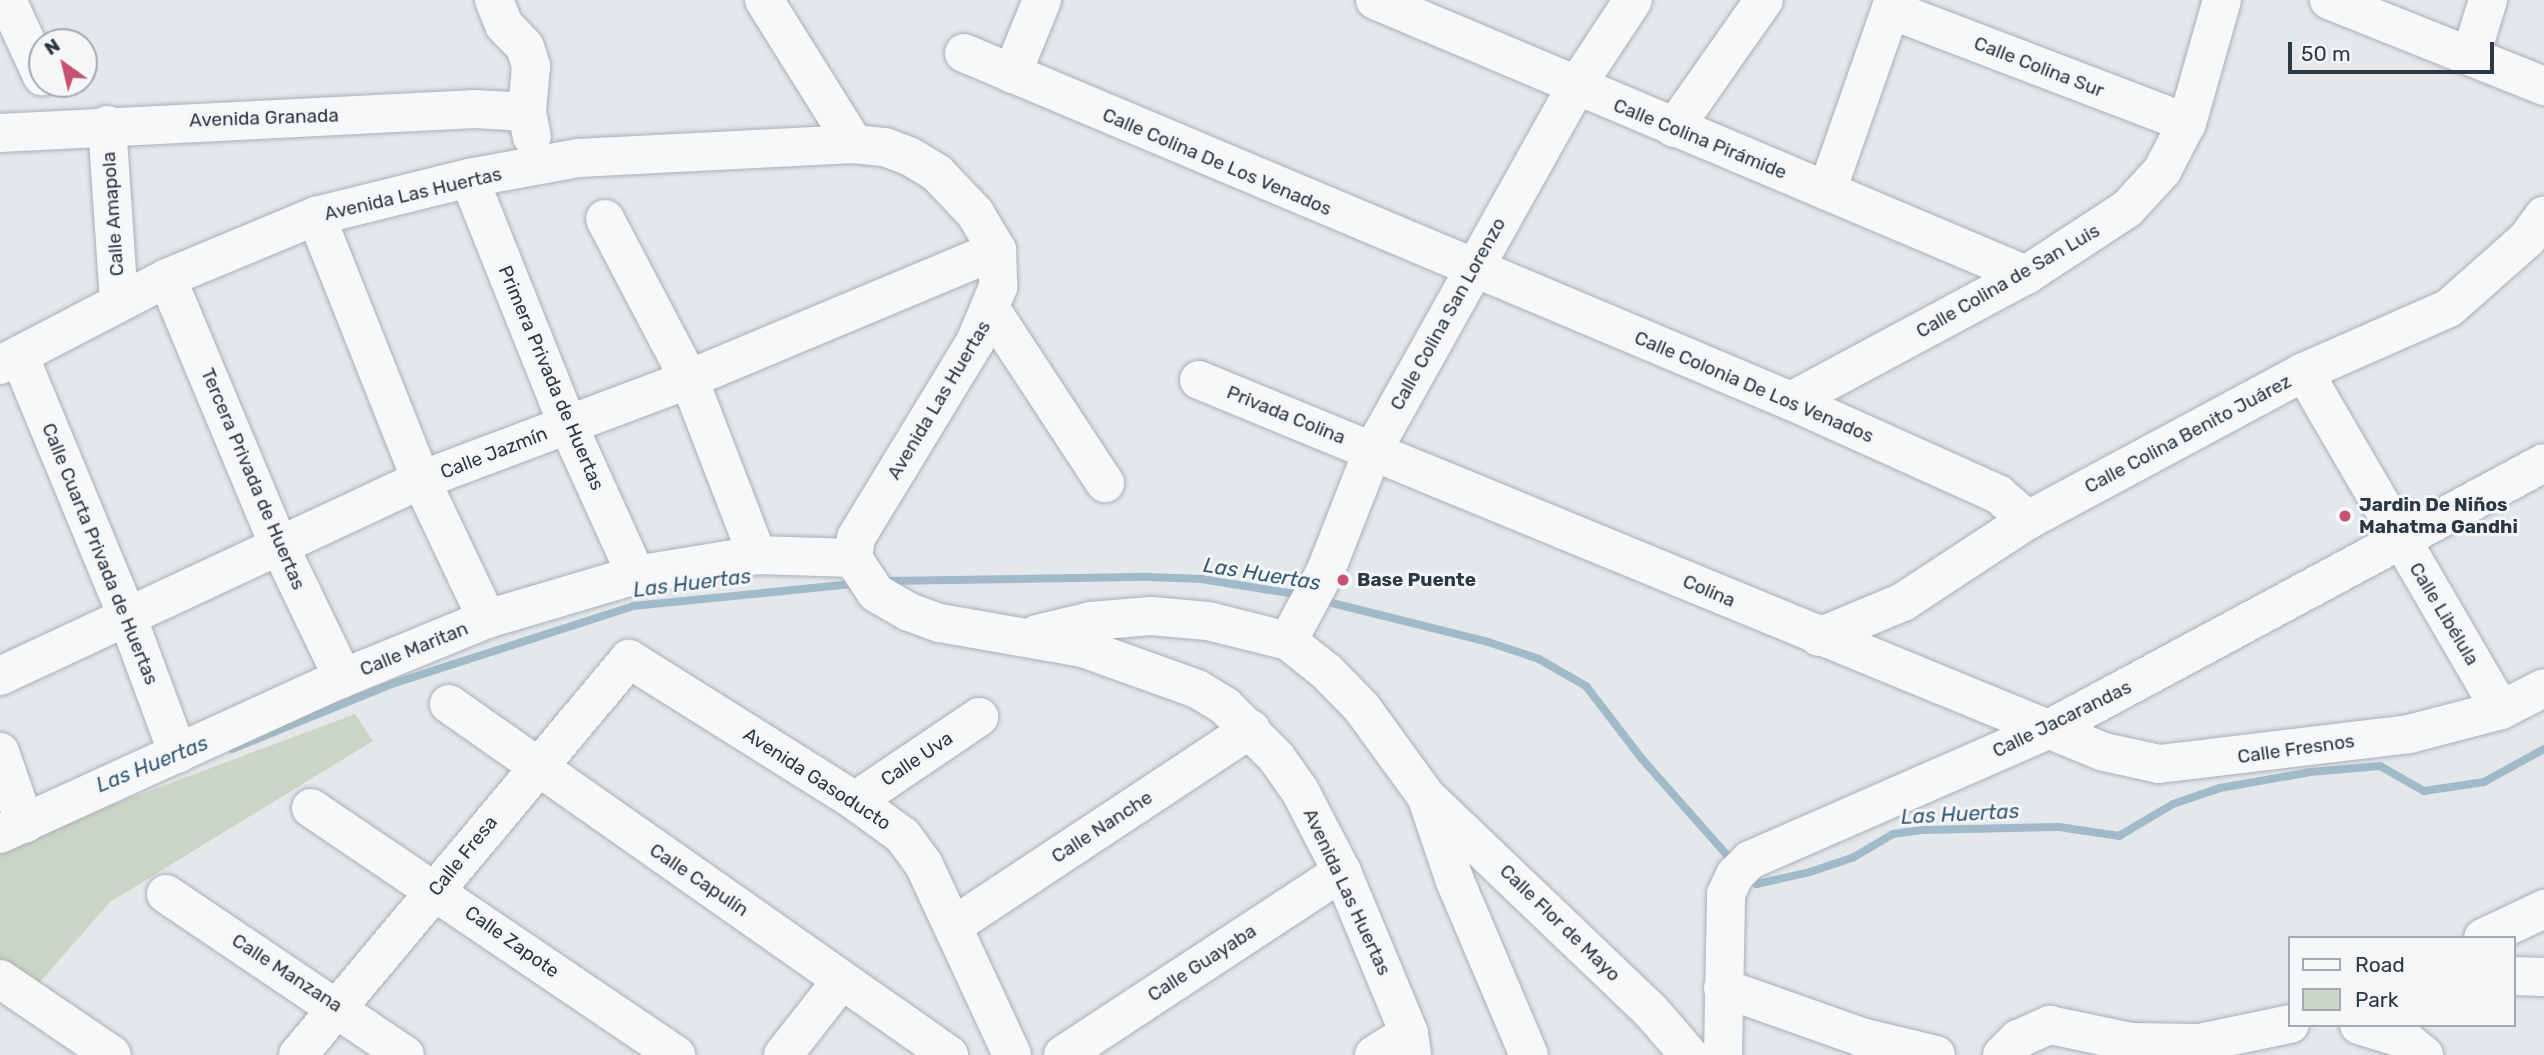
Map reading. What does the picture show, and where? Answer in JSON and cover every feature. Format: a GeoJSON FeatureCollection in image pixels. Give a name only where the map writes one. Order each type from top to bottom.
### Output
{"type":"FeatureCollection","features":[{"type":"Feature","properties":{"kind":"street"},"geometry":{"type":"LineString","coordinates":[[494,0],[504,25],[525,47],[531,66],[527,112],[537,166]]}},
{"type":"Feature","properties":{"kind":"street"},"geometry":{"type":"LineString","coordinates":[[764,0],[854,144]]}},
{"type":"Feature","properties":{"kind":"street"},"geometry":{"type":"LineString","coordinates":[[1012,74],[1042,0]]}},
{"type":"Feature","properties":{"kind":"street","name":"Calle Colina Pirámide"},"geometry":{"type":"LineString","coordinates":[[1375,0],[1575,88],[2026,275]]}},
{"type":"Feature","properties":{"kind":"street","name":"Calle Colina San Lorenzo"},"geometry":{"type":"LineString","coordinates":[[1293,633],[1326,570],[1373,450],[1575,88],[1633,0]]}},
{"type":"Feature","properties":{"kind":"street"},"geometry":{"type":"LineString","coordinates":[[1674,128],[1764,0]]}},
{"type":"Feature","properties":{"kind":"street","name":"Calle Colina de San Luis"},"geometry":{"type":"LineString","coordinates":[[1791,401],[2026,275],[2127,209],[2162,171],[2187,123],[2222,0]]}},
{"type":"Feature","properties":{"kind":"street"},"geometry":{"type":"LineString","coordinates":[[2329,0],[2544,86]]}},
{"type":"Feature","properties":{"kind":"street"},"geometry":{"type":"LineString","coordinates":[[2471,55],[2488,0]]}},
{"type":"Feature","properties":{"kind":"street"},"geometry":{"type":"LineString","coordinates":[[1827,191],[1893,5]]}},
{"type":"Feature","properties":{"kind":"street","name":"Calle Colina Sur"},"geometry":{"type":"LineString","coordinates":[[1893,5],[2187,123]]}},
{"type":"Feature","properties":{"kind":"street"},"geometry":{"type":"LineString","coordinates":[[8,15],[28,51]]}},
{"type":"Feature","properties":{"kind":"street","name":"Calle Colina De Los Venados"},"geometry":{"type":"LineString","coordinates":[[964,53],[1472,270]]}},
{"type":"Feature","properties":{"kind":"street"},"geometry":{"type":"LineString","coordinates":[[52,98],[65,127]]}},
{"type":"Feature","properties":{"kind":"street","name":"Avenida Granada"},"geometry":{"type":"LineString","coordinates":[[0,133],[65,127],[475,109],[527,112]]}},
{"type":"Feature","properties":{"kind":"street","name":"Calle Amapola"},"geometry":{"type":"LineString","coordinates":[[107,125],[119,303]]}},
{"type":"Feature","properties":{"kind":"street","name":"Avenida Las Huertas"},"geometry":{"type":"LineString","coordinates":[[9,360],[167,278],[316,216],[469,178],[578,158],[854,144],[885,147],[937,173],[975,213],[997,250],[998,287],[992,311],[856,538],[862,573],[940,623],[1028,636],[1083,648],[1197,690],[1251,729],[1300,791],[1342,872],[1411,1044]]}},
{"type":"Feature","properties":{"kind":"street","name":"Primera Privada de Huertas"},"geometry":{"type":"LineString","coordinates":[[469,178],[568,425],[636,575]]}},
{"type":"Feature","properties":{"kind":"street"},"geometry":{"type":"LineString","coordinates":[[316,216],[421,480],[487,619]]}},
{"type":"Feature","properties":{"kind":"street","name":"Calle Colina Benito Juárez"},"geometry":{"type":"LineString","coordinates":[[1819,637],[1903,602],[2028,520],[2305,372],[2449,308],[2527,239],[2544,216]]}},
{"type":"Feature","properties":{"kind":"street"},"geometry":{"type":"LineString","coordinates":[[605,219],[689,379],[757,555]]}},
{"type":"Feature","properties":{"kind":"street","name":"Calle Jazmín"},"geometry":{"type":"LineString","coordinates":[[0,676],[278,543],[421,480],[689,379],[997,250]]}},
{"type":"Feature","properties":{"kind":"street","name":"Calle Colonia De Los Venados"},"geometry":{"type":"LineString","coordinates":[[1472,270],[1791,401],[1997,494],[2028,520]]}},
{"type":"Feature","properties":{"kind":"street","name":"Tercera Privada de Huertas"},"geometry":{"type":"LineString","coordinates":[[167,278],[278,543],[343,678]]}},
{"type":"Feature","properties":{"kind":"street"},"geometry":{"type":"LineString","coordinates":[[992,311],[1105,483]]}},
{"type":"Feature","properties":{"kind":"street","name":"Calle Cuarta Privada de Huertas"},"geometry":{"type":"LineString","coordinates":[[9,360],[127,616],[178,754]]}},
{"type":"Feature","properties":{"kind":"street","name":"Calle Libélula"},"geometry":{"type":"LineString","coordinates":[[2305,372],[2401,543],[2501,710]]}},
{"type":"Feature","properties":{"kind":"street","name":"Privada Colina"},"geometry":{"type":"LineString","coordinates":[[1199,380],[1373,450]]}},
{"type":"Feature","properties":{"kind":"street","name":"Colina"},"geometry":{"type":"LineString","coordinates":[[1373,450],[2045,731]]}},
{"type":"Feature","properties":{"kind":"street","name":"Calle Jacarandas"},"geometry":{"type":"LineString","coordinates":[[1723,1055],[1726,894],[1742,868],[2045,731],[2401,543],[2544,463]]}},
{"type":"Feature","properties":{"kind":"street","name":"Calle Maritan"},"geometry":{"type":"LineString","coordinates":[[13,829],[343,678],[487,619],[636,575],[757,555],[862,573]]}},
{"type":"Feature","properties":{"kind":"street"},"geometry":{"type":"LineString","coordinates":[[1028,636],[1091,621],[1151,616],[1293,633],[1362,708],[1426,796],[1455,881],[1529,1055]]}},
{"type":"Feature","properties":{"kind":"street","name":"Calle Fresa"},"geometry":{"type":"LineString","coordinates":[[298,1055],[629,659]]}},
{"type":"Feature","properties":{"kind":"street","name":"Avenida Gasoducto"},"geometry":{"type":"LineString","coordinates":[[629,659],[855,800],[903,836],[923,865],[1012,1055]]}},
{"type":"Feature","properties":{"kind":"street","name":"Calle Fresnos"},"geometry":{"type":"LineString","coordinates":[[2045,731],[2104,752],[2159,764],[2409,734],[2501,710],[2544,688]]}},
{"type":"Feature","properties":{"kind":"street","name":"Calle Capulín"},"geometry":{"type":"LineString","coordinates":[[449,704],[536,768],[949,1055]]}},
{"type":"Feature","properties":{"kind":"street","name":"Calle Uva"},"geometry":{"type":"LineString","coordinates":[[855,800],[979,717]]}},
{"type":"Feature","properties":{"kind":"street","name":"Calle Nanche"},"geometry":{"type":"LineString","coordinates":[[953,926],[1251,729]]}},
{"type":"Feature","properties":{"kind":"street"},"geometry":{"type":"LineString","coordinates":[[0,752],[13,829]]}},
{"type":"Feature","properties":{"kind":"street","name":"Calle Flor de Mayo"},"geometry":{"type":"LineString","coordinates":[[1426,796],[1650,1010],[1689,1055]]}},
{"type":"Feature","properties":{"kind":"street","name":"Calle Zapote"},"geometry":{"type":"LineString","coordinates":[[311,808],[436,889],[676,1055]]}},
{"type":"Feature","properties":{"kind":"street","name":"Calle Guayaba"},"geometry":{"type":"LineString","coordinates":[[1063,1055],[1342,872]]}},
{"type":"Feature","properties":{"kind":"street","name":"Calle Manzana"},"geometry":{"type":"LineString","coordinates":[[166,894],[338,1006],[405,1055]]}},
{"type":"Feature","properties":{"kind":"street"},"geometry":{"type":"LineString","coordinates":[[2487,936],[2544,909]]}},
{"type":"Feature","properties":{"kind":"street"},"geometry":{"type":"LineString","coordinates":[[2516,976],[2544,977]]}},
{"type":"Feature","properties":{"kind":"street"},"geometry":{"type":"LineString","coordinates":[[783,1055],[842,980]]}},
{"type":"Feature","properties":{"kind":"street"},"geometry":{"type":"LineString","coordinates":[[1723,988],[1861,1037],[1936,1055]]}},
{"type":"Feature","properties":{"kind":"street"},"geometry":{"type":"LineString","coordinates":[[5,993],[112,1055]]}},
{"type":"Feature","properties":{"kind":"street"},"geometry":{"type":"LineString","coordinates":[[2002,1055],[2018,1039],[2050,1025],[2131,1042],[2199,1043],[2288,1024]]}},
{"type":"Feature","properties":{"kind":"street"},"geometry":{"type":"LineString","coordinates":[[2365,1027],[2410,1044]]}},
{"type":"Feature","properties":{"kind":"street"},"geometry":{"type":"LineString","coordinates":[[1374,1055],[1411,1044]]}},
{"type":"Feature","properties":{"kind":"green space"},"geometry":{"type":"Polygon","coordinates":[[[355,714],[373,741],[110,902],[33,990],[0,971],[0,847],[355,714]]]}},
{"type":"Feature","properties":{"kind":"waterway","name":"Las Huertas"},"geometry":{"type":"LineString","coordinates":[[885,581],[1149,577],[1201,579],[1301,595]]}},
{"type":"Feature","properties":{"kind":"waterway","name":"Las Huertas"},"geometry":{"type":"LineString","coordinates":[[232,749],[392,684],[633,606],[855,584]]}},
{"type":"Feature","properties":{"kind":"waterway","name":"Las Huertas"},"geometry":{"type":"LineString","coordinates":[[1320,600],[1488,642],[1539,659],[1586,686],[1642,759],[1734,863]]}},
{"type":"Feature","properties":{"kind":"waterway","name":"Las Huertas"},"geometry":{"type":"LineString","coordinates":[[1748,876],[1757,884],[1810,872],[1854,857],[1893,834],[1922,830],[2059,827],[2119,836],[2173,804],[2220,788],[2311,772],[2380,766],[2424,791],[2484,782],[2544,749]]}},
{"type":"Feature","properties":{"kind":"place","name":"Jardin De Niños Mahatma Gandhi"},"geometry":{"type":"Point","coordinates":[2345,516]}},
{"type":"Feature","properties":{"kind":"place","name":"Base Puente"},"geometry":{"type":"Point","coordinates":[1343,580]}}]}
